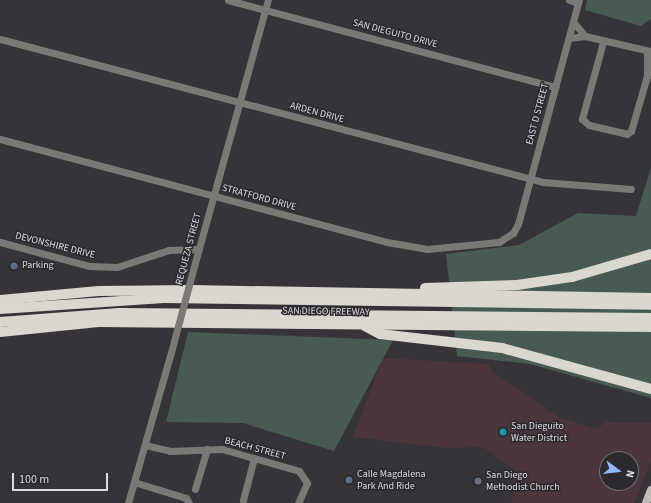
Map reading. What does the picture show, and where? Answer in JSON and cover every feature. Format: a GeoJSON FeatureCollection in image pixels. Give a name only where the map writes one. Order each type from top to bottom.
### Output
{"type":"FeatureCollection","features":[{"type":"Feature","properties":{"kind":"highway"},"geometry":{"type":"LineString","coordinates":[[283,292],[517,285],[572,277],[651,254]]}},
{"type":"Feature","properties":{"kind":"highway","name":"SAN DIEGO FREEWAY"},"geometry":{"type":"LineString","coordinates":[[0,300],[99,291],[283,292],[651,298]]}},
{"type":"Feature","properties":{"kind":"highway"},"geometry":{"type":"LineString","coordinates":[[0,308],[164,298],[651,305]]}},
{"type":"Feature","properties":{"kind":"highway"},"geometry":{"type":"LineString","coordinates":[[0,322],[119,313],[651,318]]}},
{"type":"Feature","properties":{"kind":"highway","name":"SAN DIEGO FREEWAY"},"geometry":{"type":"LineString","coordinates":[[0,332],[98,322],[651,327]]}},
{"type":"Feature","properties":{"kind":"highway"},"geometry":{"type":"LineString","coordinates":[[364,325],[380,334],[502,348],[651,389]]}},
{"type":"Feature","properties":{"kind":"main road"},"geometry":{"type":"LineString","coordinates":[[646,503],[651,490]]}},
{"type":"Feature","properties":{"kind":"street","name":"SAN DIEGUITO DRIVE"},"geometry":{"type":"LineString","coordinates":[[228,0],[556,87]]}},
{"type":"Feature","properties":{"kind":"street","name":"REQUEZA STREET"},"geometry":{"type":"LineString","coordinates":[[128,503],[268,0]]}},
{"type":"Feature","properties":{"kind":"street"},"geometry":{"type":"LineString","coordinates":[[569,0],[578,1]]}},
{"type":"Feature","properties":{"kind":"street","name":"EAST D STREET"},"geometry":{"type":"LineString","coordinates":[[513,233],[531,179],[575,24],[578,1]]}},
{"type":"Feature","properties":{"kind":"street"},"geometry":{"type":"LineString","coordinates":[[575,24],[585,36]]}},
{"type":"Feature","properties":{"kind":"street"},"geometry":{"type":"LineString","coordinates":[[570,38],[585,36],[603,42],[649,51],[647,76],[631,131],[619,132],[590,126],[582,119],[603,42]]}},
{"type":"Feature","properties":{"kind":"street","name":"ARDEN DRIVE"},"geometry":{"type":"LineString","coordinates":[[0,39],[531,179],[553,184],[631,189]]}},
{"type":"Feature","properties":{"kind":"street","name":"STRATFORD DRIVE"},"geometry":{"type":"LineString","coordinates":[[0,138],[386,242],[427,249],[499,242],[513,233]]}},
{"type":"Feature","properties":{"kind":"street","name":"DEVONSHIRE DRIVE"},"geometry":{"type":"LineString","coordinates":[[0,242],[89,266],[117,267],[168,250],[199,249]]}},
{"type":"Feature","properties":{"kind":"street","name":"BEACH STREET"},"geometry":{"type":"LineString","coordinates":[[145,445],[170,451],[222,449],[254,458],[305,476],[307,483],[298,503]]}},
{"type":"Feature","properties":{"kind":"street"},"geometry":{"type":"LineString","coordinates":[[195,489],[207,449]]}},
{"type":"Feature","properties":{"kind":"street"},"geometry":{"type":"LineString","coordinates":[[243,500],[254,458]]}},
{"type":"Feature","properties":{"kind":"street"},"geometry":{"type":"LineString","coordinates":[[134,482],[186,498],[189,503]]}},
{"type":"Feature","properties":{"kind":"shaded area"},"geometry":{"type":"Polygon","coordinates":[[[383,358],[488,364],[492,371],[558,417],[535,503],[511,503],[518,473],[483,447],[447,448],[353,437],[383,358]]]}},
{"type":"Feature","properties":{"kind":"shaded area"},"geometry":{"type":"Polygon","coordinates":[[[558,417],[596,429],[606,422],[651,423],[651,461],[639,491],[639,451],[599,451],[599,491],[639,491],[634,503],[535,503],[558,417]]]}},
{"type":"Feature","properties":{"kind":"green space"},"geometry":{"type":"Polygon","coordinates":[[[587,0],[651,0],[651,19],[641,26],[585,10],[587,0]]]}},
{"type":"Feature","properties":{"kind":"green space"},"geometry":{"type":"Polygon","coordinates":[[[651,168],[651,398],[530,364],[457,356],[446,254],[519,245],[578,213],[636,216],[651,168]]]}},
{"type":"Feature","properties":{"kind":"green space"},"geometry":{"type":"Polygon","coordinates":[[[188,332],[393,340],[334,451],[243,423],[166,422],[188,332]]]}},
{"type":"Feature","properties":{"kind":"place","name":"Parking"},"geometry":{"type":"Point","coordinates":[14,266]}},
{"type":"Feature","properties":{"kind":"place","name":"San Dieguito Water District"},"geometry":{"type":"Point","coordinates":[503,432]}},
{"type":"Feature","properties":{"kind":"place","name":"Calle Magdalena Park And Ride"},"geometry":{"type":"Point","coordinates":[349,480]}},
{"type":"Feature","properties":{"kind":"place","name":"San Diego Methodist Church"},"geometry":{"type":"Point","coordinates":[478,481]}}]}
